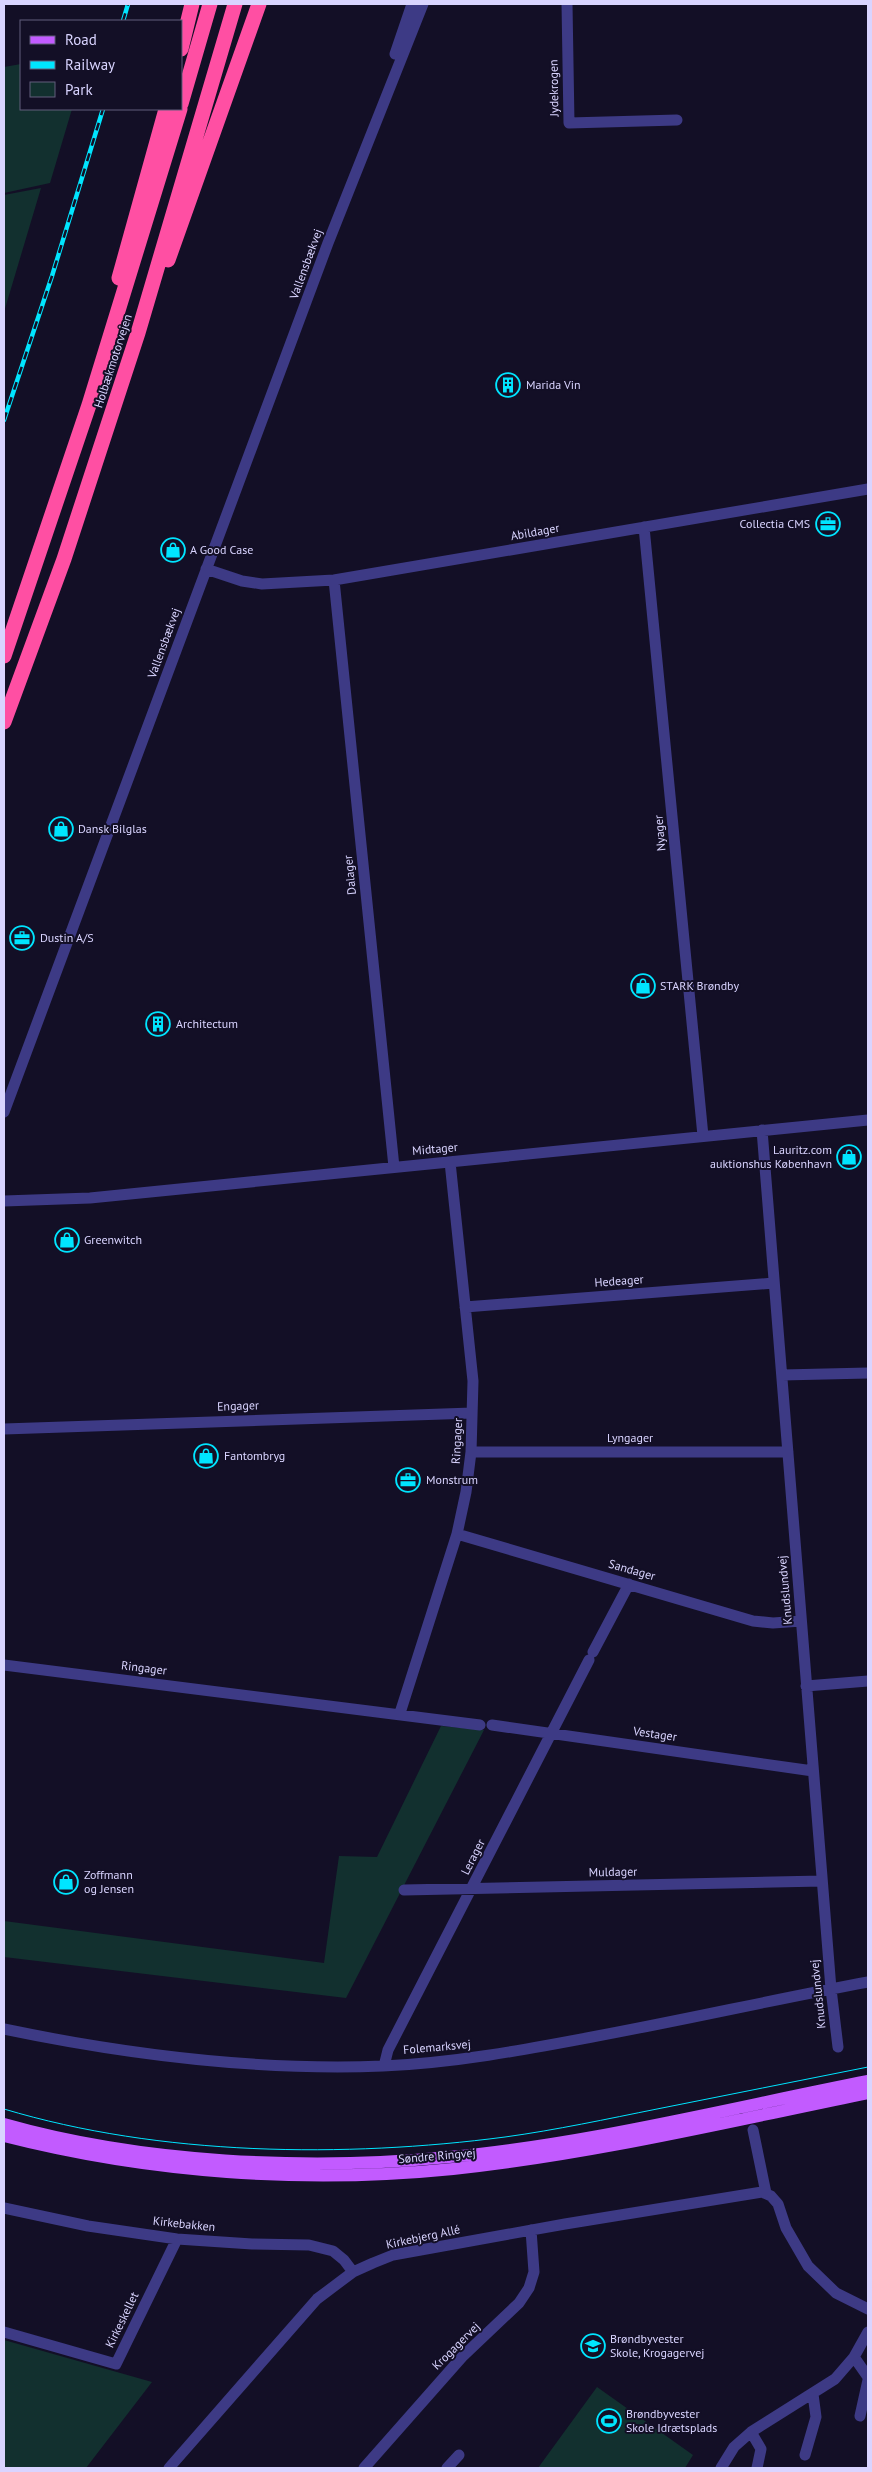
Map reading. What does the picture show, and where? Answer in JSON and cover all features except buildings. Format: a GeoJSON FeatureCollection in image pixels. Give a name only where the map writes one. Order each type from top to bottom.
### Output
{"type":"FeatureCollection","features":[{"type":"Feature","properties":{"kind":"highway"},"geometry":{"type":"LineString","coordinates":[[182,46],[192,4]]}},
{"type":"Feature","properties":{"kind":"highway"},"geometry":{"type":"LineString","coordinates":[[182,101],[210,4]]}},
{"type":"Feature","properties":{"kind":"highway","name":"Holbækmotorvejen"},"geometry":{"type":"LineString","coordinates":[[4,722],[64,559],[138,333],[235,4]]}},
{"type":"Feature","properties":{"kind":"highway"},"geometry":{"type":"LineString","coordinates":[[138,333],[181,229],[258,4]]}},
{"type":"Feature","properties":{"kind":"highway"},"geometry":{"type":"LineString","coordinates":[[89,405],[121,270],[166,110]]}},
{"type":"Feature","properties":{"kind":"highway","name":"Holbækmotorvejen"},"geometry":{"type":"LineString","coordinates":[[4,656],[89,405],[180,110]]}},
{"type":"Feature","properties":{"kind":"main road","name":"Søndre Ringvej"},"geometry":{"type":"LineString","coordinates":[[4,2124],[125,2148],[188,2156],[288,2163],[392,2161],[450,2157],[574,2139],[868,2081]]}},
{"type":"Feature","properties":{"kind":"main road","name":"Søndre Ringvej"},"geometry":{"type":"LineString","coordinates":[[4,2136],[61,2149],[184,2168],[289,2174],[392,2174],[508,2162],[577,2151],[868,2093]]}},
{"type":"Feature","properties":{"kind":"street","name":"Vallensbækvej"},"geometry":{"type":"LineString","coordinates":[[351,183],[412,4]]}},
{"type":"Feature","properties":{"kind":"street","name":"Vallensbækvej"},"geometry":{"type":"LineString","coordinates":[[4,1112],[351,183],[422,4]]}},
{"type":"Feature","properties":{"kind":"street","name":"Jydekrogen"},"geometry":{"type":"LineString","coordinates":[[567,4],[569,123],[678,120]]}},
{"type":"Feature","properties":{"kind":"street","name":"Abildager"},"geometry":{"type":"LineString","coordinates":[[206,569],[242,581],[262,584],[334,580],[868,489]]}},
{"type":"Feature","properties":{"kind":"street","name":"Nyager"},"geometry":{"type":"LineString","coordinates":[[644,528],[702,1136]]}},
{"type":"Feature","properties":{"kind":"street","name":"Dalager"},"geometry":{"type":"LineString","coordinates":[[334,580],[394,1167]]}},
{"type":"Feature","properties":{"kind":"street","name":"Midtager"},"geometry":{"type":"LineString","coordinates":[[4,1201],[90,1198],[868,1120]]}},
{"type":"Feature","properties":{"kind":"street","name":"Knudslundvej"},"geometry":{"type":"LineString","coordinates":[[762,1130],[822,1881],[838,2047]]}},
{"type":"Feature","properties":{"kind":"street","name":"Ringager"},"geometry":{"type":"LineString","coordinates":[[400,1714],[457,1534],[466,1492],[471,1452],[473,1381],[450,1162]]}},
{"type":"Feature","properties":{"kind":"street","name":"Hedeager"},"geometry":{"type":"LineString","coordinates":[[465,1307],[774,1283]]}},
{"type":"Feature","properties":{"kind":"street"},"geometry":{"type":"LineString","coordinates":[[782,1374],[868,1372]]}},
{"type":"Feature","properties":{"kind":"street","name":"Engager"},"geometry":{"type":"LineString","coordinates":[[4,1429],[472,1413]]}},
{"type":"Feature","properties":{"kind":"street","name":"Lyngager"},"geometry":{"type":"LineString","coordinates":[[471,1452],[788,1452]]}},
{"type":"Feature","properties":{"kind":"street","name":"Sandager"},"geometry":{"type":"LineString","coordinates":[[457,1534],[753,1621],[773,1623],[801,1621]]}},
{"type":"Feature","properties":{"kind":"street","name":"Lerager"},"geometry":{"type":"LineString","coordinates":[[384,2066],[388,2050],[629,1584]]}},
{"type":"Feature","properties":{"kind":"street","name":"Ringager"},"geometry":{"type":"LineString","coordinates":[[4,1665],[480,1724]]}},
{"type":"Feature","properties":{"kind":"street"},"geometry":{"type":"LineString","coordinates":[[806,1686],[868,1681]]}},
{"type":"Feature","properties":{"kind":"street","name":"Vestager"},"geometry":{"type":"LineString","coordinates":[[492,1725],[813,1771]]}},
{"type":"Feature","properties":{"kind":"street","name":"Muldager"},"geometry":{"type":"LineString","coordinates":[[404,1890],[822,1881]]}},
{"type":"Feature","properties":{"kind":"street","name":"Folemarksvej"},"geometry":{"type":"LineString","coordinates":[[4,2029],[61,2041],[200,2061],[286,2066],[384,2066],[498,2055],[868,1982]]}},
{"type":"Feature","properties":{"kind":"street"},"geometry":{"type":"LineString","coordinates":[[753,2130],[766,2193],[778,2204],[786,2228],[808,2266],[836,2293],[868,2309]]}},
{"type":"Feature","properties":{"kind":"street","name":"Kirkebjerg Allé"},"geometry":{"type":"LineString","coordinates":[[169,2468],[317,2299],[353,2272],[392,2255],[758,2192],[766,2193]]}},
{"type":"Feature","properties":{"kind":"street","name":"Kirkebakken"},"geometry":{"type":"LineString","coordinates":[[4,2208],[88,2226],[177,2238],[252,2244],[309,2244],[332,2251],[344,2260],[353,2272]]}},
{"type":"Feature","properties":{"kind":"street","name":"Krogagervej"},"geometry":{"type":"LineString","coordinates":[[364,2468],[462,2357],[519,2303],[529,2288],[534,2272],[532,2230]]}},
{"type":"Feature","properties":{"kind":"street","name":"Kirkeskellet"},"geometry":{"type":"LineString","coordinates":[[4,2332],[116,2364],[177,2238]]}},
{"type":"Feature","properties":{"kind":"street"},"geometry":{"type":"LineString","coordinates":[[721,2468],[734,2447],[751,2432],[835,2379],[854,2357],[868,2332]]}},
{"type":"Feature","properties":{"kind":"street"},"geometry":{"type":"LineString","coordinates":[[854,2357],[868,2378],[860,2416]]}},
{"type":"Feature","properties":{"kind":"street"},"geometry":{"type":"LineString","coordinates":[[804,2455],[816,2417],[813,2394]]}},
{"type":"Feature","properties":{"kind":"street"},"geometry":{"type":"LineString","coordinates":[[751,2432],[761,2449],[757,2468]]}},
{"type":"Feature","properties":{"kind":"street"},"geometry":{"type":"LineString","coordinates":[[447,2468],[459,2455]]}},
{"type":"Feature","properties":{"kind":"green space"},"geometry":{"type":"Polygon","coordinates":[[[20,64],[20,110],[72,110],[50,183],[4,193],[4,67],[20,64]]]}},
{"type":"Feature","properties":{"kind":"green space"},"geometry":{"type":"Polygon","coordinates":[[[41,188],[4,312],[4,195],[41,188]]]}},
{"type":"Feature","properties":{"kind":"green space"},"geometry":{"type":"Polygon","coordinates":[[[441,1726],[484,1730],[346,1998],[4,1957],[4,1921],[324,1963],[339,1856],[377,1857],[441,1726]]]}},
{"type":"Feature","properties":{"kind":"green space"},"geometry":{"type":"Polygon","coordinates":[[[4,2340],[152,2382],[86,2468],[4,2468],[4,2340]]]}},
{"type":"Feature","properties":{"kind":"green space","name":"Brøndbyvester Skole Idrætsplads"},"geometry":{"type":"Polygon","coordinates":[[[597,2387],[693,2455],[685,2468],[538,2468],[597,2387]]]}},
{"type":"Feature","properties":{"kind":"tram line"},"geometry":{"type":"LineString","coordinates":[[4,2109],[64,2125],[126,2136],[189,2144],[317,2150],[381,2148],[444,2144],[543,2131],[868,2067]]}},
{"type":"Feature","properties":{"kind":"railway"},"geometry":{"type":"LineString","coordinates":[[123,20],[128,4]]}},
{"type":"Feature","properties":{"kind":"railway"},"geometry":{"type":"LineString","coordinates":[[4,420],[52,276],[103,110]]}},
{"type":"Feature","properties":{"kind":"place","name":"Marida Vin"},"geometry":{"type":"Point","coordinates":[508,385]}},
{"type":"Feature","properties":{"kind":"place","name":"Collectia CMS"},"geometry":{"type":"Point","coordinates":[828,524]}},
{"type":"Feature","properties":{"kind":"place","name":"A Good Case"},"geometry":{"type":"Point","coordinates":[173,550]}},
{"type":"Feature","properties":{"kind":"place","name":"Dansk Bilglas"},"geometry":{"type":"Point","coordinates":[61,829]}},
{"type":"Feature","properties":{"kind":"place","name":"Dustin A/S"},"geometry":{"type":"Point","coordinates":[22,938]}},
{"type":"Feature","properties":{"kind":"place","name":"STARK Brøndby"},"geometry":{"type":"Point","coordinates":[643,986]}},
{"type":"Feature","properties":{"kind":"place","name":"Architectum"},"geometry":{"type":"Point","coordinates":[158,1024]}},
{"type":"Feature","properties":{"kind":"place","name":"Lauritz.com auktionshus København"},"geometry":{"type":"Point","coordinates":[849,1157]}},
{"type":"Feature","properties":{"kind":"place","name":"Greenwitch"},"geometry":{"type":"Point","coordinates":[67,1240]}},
{"type":"Feature","properties":{"kind":"place","name":"Fantombryg"},"geometry":{"type":"Point","coordinates":[206,1456]}},
{"type":"Feature","properties":{"kind":"place","name":"Monstrum"},"geometry":{"type":"Point","coordinates":[408,1480]}},
{"type":"Feature","properties":{"kind":"place","name":"Zoffmann og Jensen"},"geometry":{"type":"Point","coordinates":[66,1882]}},
{"type":"Feature","properties":{"kind":"place","name":"Brøndbyvester Skole, Krogagervej"},"geometry":{"type":"Point","coordinates":[593,2346]}},
{"type":"Feature","properties":{"kind":"place","name":"Brøndbyvester Skole Idrætsplads"},"geometry":{"type":"Point","coordinates":[609,2421]}}]}
